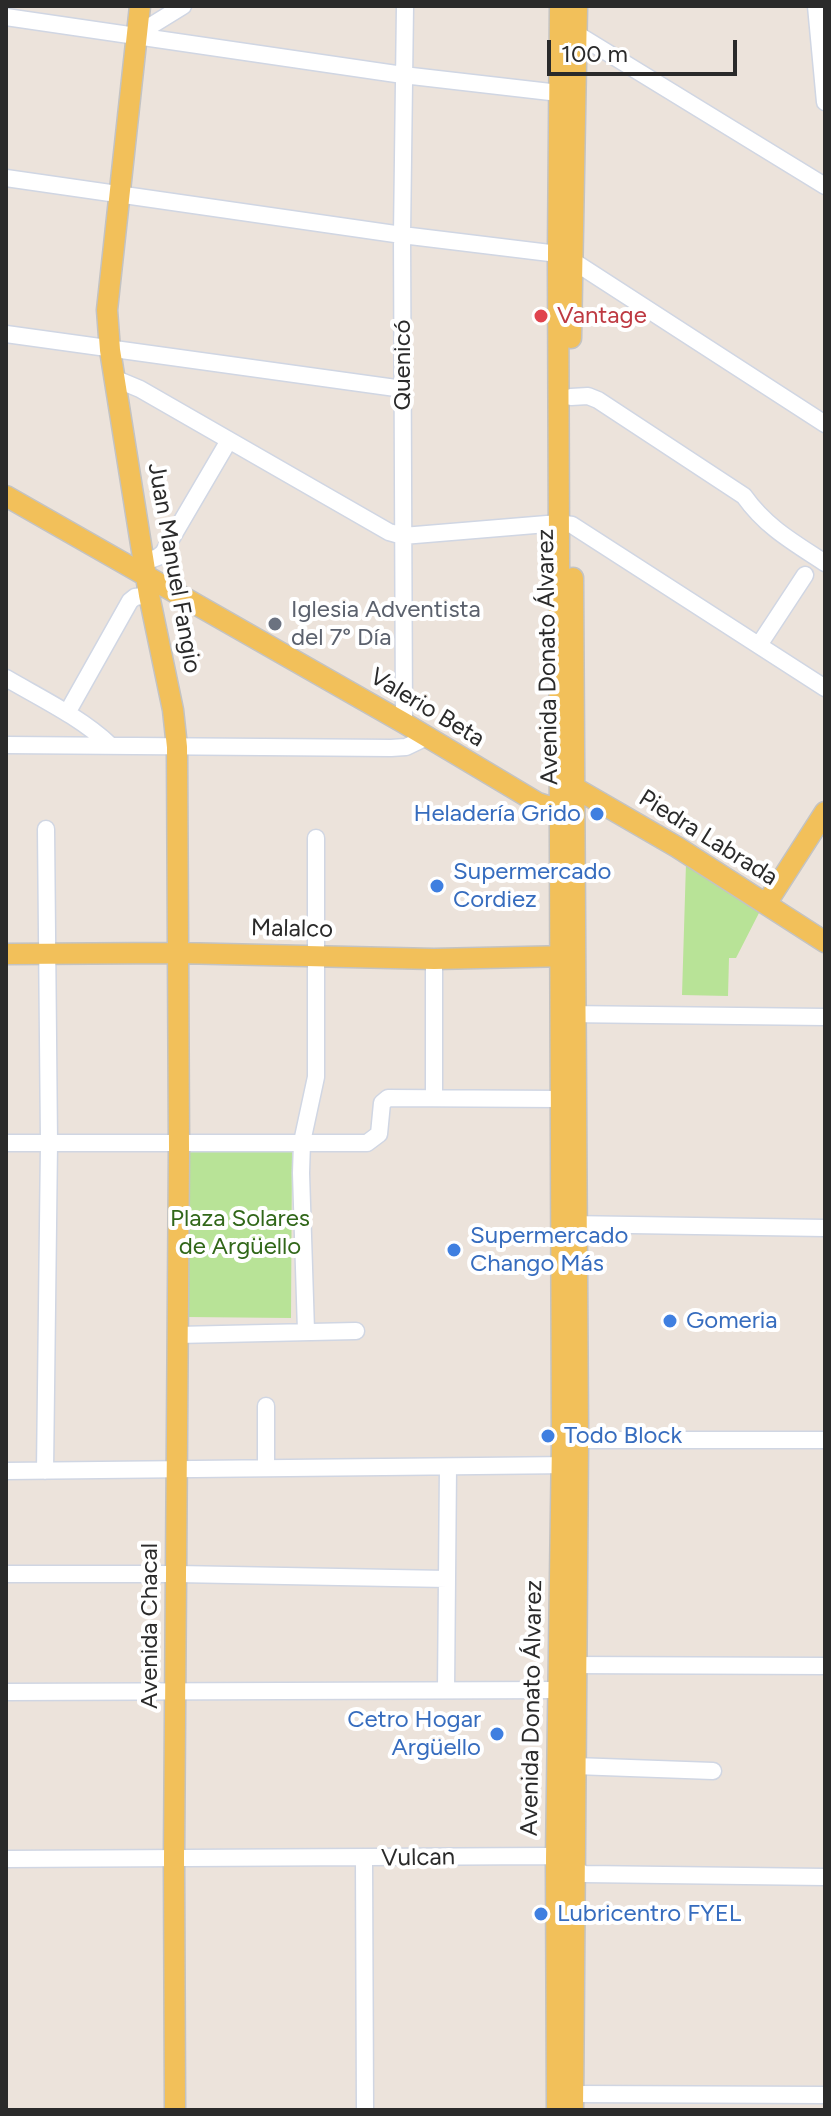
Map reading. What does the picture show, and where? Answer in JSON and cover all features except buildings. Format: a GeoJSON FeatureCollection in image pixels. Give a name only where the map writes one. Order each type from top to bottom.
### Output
{"type":"FeatureCollection","features":[{"type":"Feature","properties":{"kind":"main road","name":"Juan Manuel Fangio"},"geometry":{"type":"LineString","coordinates":[[140,6],[107,310],[110,350],[177,747],[179,1142]]}},
{"type":"Feature","properties":{"kind":"main road","name":"Avenida Donato Álvarez"},"geometry":{"type":"LineString","coordinates":[[560,6],[559,93],[571,397],[565,524]]}},
{"type":"Feature","properties":{"kind":"main road","name":"Avenida Donato Álvarez"},"geometry":{"type":"LineString","coordinates":[[573,2102],[575,1766],[567,1665],[570,1440],[565,258],[577,6]]}},
{"type":"Feature","properties":{"kind":"main road","name":"Valerio Beta"},"geometry":{"type":"LineString","coordinates":[[6,496],[538,803],[568,799]]}},
{"type":"Feature","properties":{"kind":"main road","name":"Piedra Labrada"},"geometry":{"type":"LineString","coordinates":[[568,799],[677,847],[825,942]]}},
{"type":"Feature","properties":{"kind":"main road"},"geometry":{"type":"LineString","coordinates":[[766,904],[825,812]]}},
{"type":"Feature","properties":{"kind":"main road","name":"Malalco"},"geometry":{"type":"LineString","coordinates":[[6,954],[178,953],[434,959],[568,956]]}},
{"type":"Feature","properties":{"kind":"main road","name":"Avenida Donato Álvarez"},"geometry":{"type":"LineString","coordinates":[[568,1014],[560,1099],[569,1224]]}},
{"type":"Feature","properties":{"kind":"main road","name":"Avenida Chacal"},"geometry":{"type":"LineString","coordinates":[[175,2110],[179,1142]]}},
{"type":"Feature","properties":{"kind":"main road","name":"Avenida Donato Álvarez"},"geometry":{"type":"LineString","coordinates":[[557,2110],[558,1690],[567,1665]]}},
{"type":"Feature","properties":{"kind":"street"},"geometry":{"type":"LineString","coordinates":[[136,35],[183,6]]}},
{"type":"Feature","properties":{"kind":"street","name":"Quenicó"},"geometry":{"type":"LineString","coordinates":[[404,723],[402,235],[405,6]]}},
{"type":"Feature","properties":{"kind":"street"},"geometry":{"type":"LineString","coordinates":[[816,6],[825,102]]}},
{"type":"Feature","properties":{"kind":"street"},"geometry":{"type":"LineString","coordinates":[[6,17],[403,75],[559,93]]}},
{"type":"Feature","properties":{"kind":"street"},"geometry":{"type":"LineString","coordinates":[[577,34],[825,186]]}},
{"type":"Feature","properties":{"kind":"street"},"geometry":{"type":"LineString","coordinates":[[6,178],[565,258],[825,424]]}},
{"type":"Feature","properties":{"kind":"street"},"geometry":{"type":"LineString","coordinates":[[6,334],[403,389]]}},
{"type":"Feature","properties":{"kind":"street"},"geometry":{"type":"LineString","coordinates":[[116,379],[140,389],[389,532],[403,536],[565,524],[587,532],[825,688]]}},
{"type":"Feature","properties":{"kind":"street"},"geometry":{"type":"LineString","coordinates":[[571,397],[588,396],[611,408],[744,496],[759,517],[825,563]]}},
{"type":"Feature","properties":{"kind":"street"},"geometry":{"type":"LineString","coordinates":[[67,713],[130,601],[163,553],[228,442]]}},
{"type":"Feature","properties":{"kind":"street"},"geometry":{"type":"LineString","coordinates":[[759,645],[805,575]]}},
{"type":"Feature","properties":{"kind":"street"},"geometry":{"type":"LineString","coordinates":[[6,678],[96,731],[110,745]]}},
{"type":"Feature","properties":{"kind":"street"},"geometry":{"type":"LineString","coordinates":[[6,745],[391,748],[406,747],[427,737]]}},
{"type":"Feature","properties":{"kind":"street"},"geometry":{"type":"LineString","coordinates":[[45,1471],[49,1143],[46,829]]}},
{"type":"Feature","properties":{"kind":"street"},"geometry":{"type":"LineString","coordinates":[[306,1331],[302,1142],[316,1077],[316,838]]}},
{"type":"Feature","properties":{"kind":"street"},"geometry":{"type":"LineString","coordinates":[[434,959],[434,1097]]}},
{"type":"Feature","properties":{"kind":"street"},"geometry":{"type":"LineString","coordinates":[[568,1014],[825,1017]]}},
{"type":"Feature","properties":{"kind":"street"},"geometry":{"type":"LineString","coordinates":[[6,1143],[372,1142],[379,1134],[382,1103],[388,1098],[560,1099]]}},
{"type":"Feature","properties":{"kind":"street"},"geometry":{"type":"LineString","coordinates":[[569,1224],[825,1228]]}},
{"type":"Feature","properties":{"kind":"street"},"geometry":{"type":"LineString","coordinates":[[177,1335],[356,1331]]}},
{"type":"Feature","properties":{"kind":"street"},"geometry":{"type":"LineString","coordinates":[[266,1406],[266,1467]]}},
{"type":"Feature","properties":{"kind":"street"},"geometry":{"type":"LineString","coordinates":[[570,1440],[825,1440]]}},
{"type":"Feature","properties":{"kind":"street"},"geometry":{"type":"LineString","coordinates":[[6,1471],[569,1465]]}},
{"type":"Feature","properties":{"kind":"street"},"geometry":{"type":"LineString","coordinates":[[446,1690],[448,1467]]}},
{"type":"Feature","properties":{"kind":"street"},"geometry":{"type":"LineString","coordinates":[[6,1574],[447,1579]]}},
{"type":"Feature","properties":{"kind":"street"},"geometry":{"type":"LineString","coordinates":[[567,1665],[825,1666]]}},
{"type":"Feature","properties":{"kind":"street"},"geometry":{"type":"LineString","coordinates":[[6,1692],[558,1690]]}},
{"type":"Feature","properties":{"kind":"street"},"geometry":{"type":"LineString","coordinates":[[575,1766],[713,1771]]}},
{"type":"Feature","properties":{"kind":"street"},"geometry":{"type":"LineString","coordinates":[[556,1858],[584,1874],[825,1877]]}},
{"type":"Feature","properties":{"kind":"street","name":"Vulcan"},"geometry":{"type":"LineString","coordinates":[[6,1859],[556,1858]]}},
{"type":"Feature","properties":{"kind":"street"},"geometry":{"type":"LineString","coordinates":[[364,1859],[365,2110]]}},
{"type":"Feature","properties":{"kind":"street"},"geometry":{"type":"LineString","coordinates":[[573,2102],[825,2095]]}},
{"type":"Feature","properties":{"kind":"green space"},"geometry":{"type":"Polygon","coordinates":[[[686,863],[760,911],[736,958],[729,958],[728,996],[682,995],[686,863]]]}},
{"type":"Feature","properties":{"kind":"green space","name":"Plaza Solares de Argüello"},"geometry":{"type":"Polygon","coordinates":[[[189,1148],[292,1148],[291,1318],[188,1317],[189,1148]]]}},
{"type":"Feature","properties":{"kind":"place","name":"Vantage"},"geometry":{"type":"Point","coordinates":[541,316]}},
{"type":"Feature","properties":{"kind":"place","name":"Iglesia Adventista del 7° Día"},"geometry":{"type":"Point","coordinates":[275,624]}},
{"type":"Feature","properties":{"kind":"place","name":"Heladería Grido"},"geometry":{"type":"Point","coordinates":[597,814]}},
{"type":"Feature","properties":{"kind":"place","name":"Supermercado Cordiez"},"geometry":{"type":"Point","coordinates":[437,886]}},
{"type":"Feature","properties":{"kind":"place","name":"Supermercado Chango Más"},"geometry":{"type":"Point","coordinates":[454,1250]}},
{"type":"Feature","properties":{"kind":"place","name":"Gomeria"},"geometry":{"type":"Point","coordinates":[670,1321]}},
{"type":"Feature","properties":{"kind":"place","name":"Todo Block"},"geometry":{"type":"Point","coordinates":[548,1436]}},
{"type":"Feature","properties":{"kind":"place","name":"Cetro Hogar Argüello"},"geometry":{"type":"Point","coordinates":[497,1734]}},
{"type":"Feature","properties":{"kind":"place","name":"Lubricentro FYEL"},"geometry":{"type":"Point","coordinates":[541,1914]}}]}
